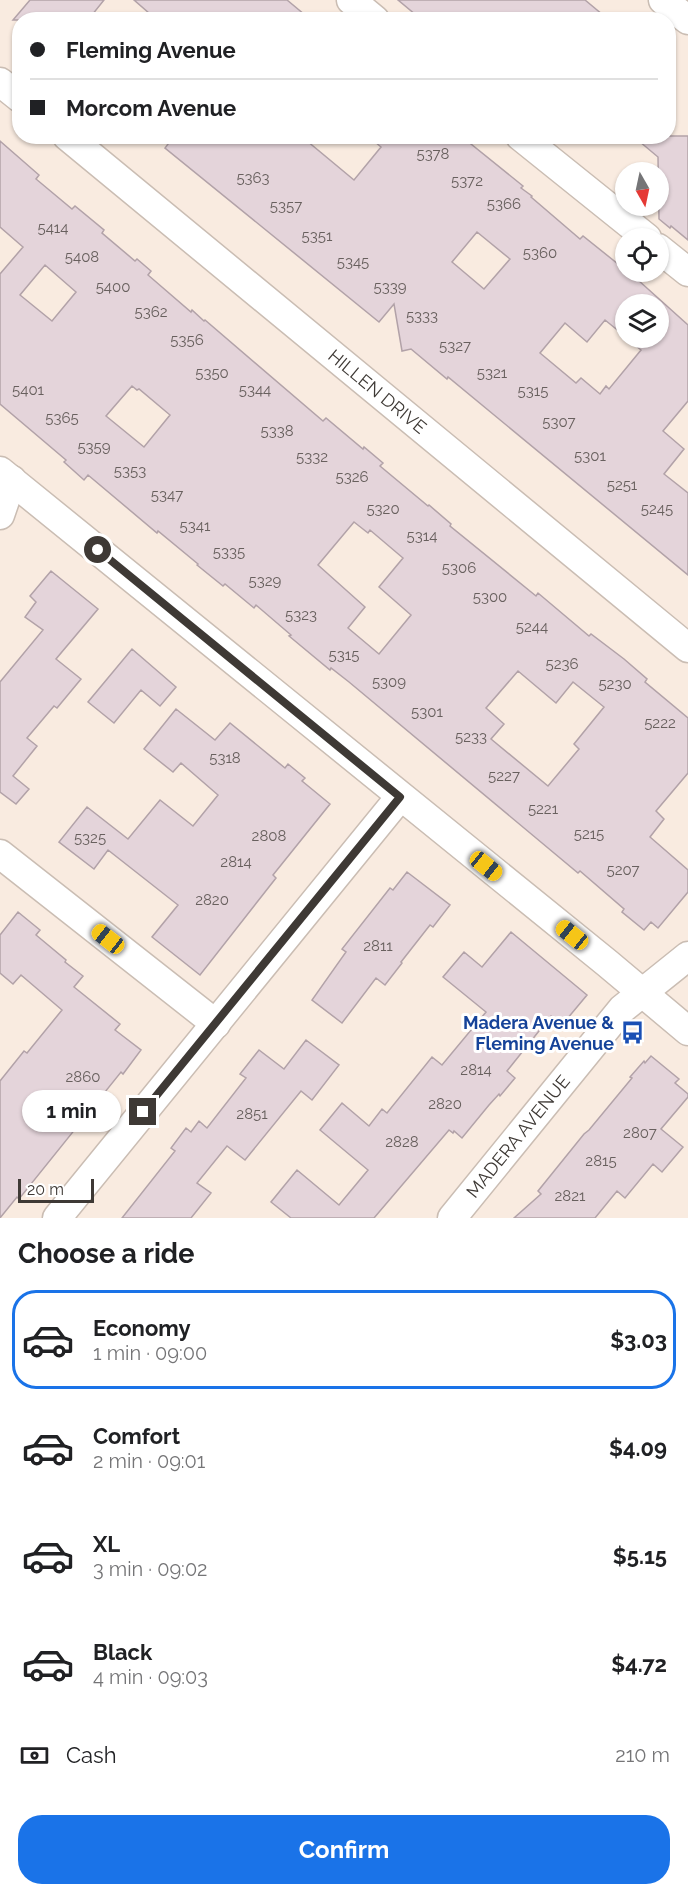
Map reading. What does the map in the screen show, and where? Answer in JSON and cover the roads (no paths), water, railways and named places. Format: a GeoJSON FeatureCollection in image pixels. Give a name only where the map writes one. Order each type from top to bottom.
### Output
{"type":"FeatureCollection","features":[{"type":"Feature","properties":{"kind":"street"},"geometry":{"type":"LineString","coordinates":[[351,0],[365,12]]}},
{"type":"Feature","properties":{"kind":"street"},"geometry":{"type":"LineString","coordinates":[[663,0],[688,20]]}},
{"type":"Feature","properties":{"kind":"street"},"geometry":{"type":"LineString","coordinates":[[0,82],[12,92]]}},
{"type":"Feature","properties":{"kind":"street","name":"HILLEN DRIVE"},"geometry":{"type":"LineString","coordinates":[[77,144],[688,648]]}},
{"type":"Feature","properties":{"kind":"street"},"geometry":{"type":"LineString","coordinates":[[530,144],[635,228]]}},
{"type":"Feature","properties":{"kind":"street"},"geometry":{"type":"LineString","coordinates":[[669,257],[688,272]]}},
{"type":"Feature","properties":{"kind":"street"},"geometry":{"type":"LineString","coordinates":[[0,515],[6,475]]}},
{"type":"Feature","properties":{"kind":"street"},"geometry":{"type":"LineString","coordinates":[[6,475],[688,1031]]}},
{"type":"Feature","properties":{"kind":"street"},"geometry":{"type":"LineString","coordinates":[[57,1218],[400,797]]}},
{"type":"Feature","properties":{"kind":"street"},"geometry":{"type":"LineString","coordinates":[[0,854],[216,1024]]}},
{"type":"Feature","properties":{"kind":"street","name":"MADERA AVENUE"},"geometry":{"type":"LineString","coordinates":[[452,1218],[622,1009],[688,956]]}},
{"type":"Feature","properties":{"kind":"place","name":"Madera Avenue & Fleming Avenue"},"geometry":{"type":"Point","coordinates":[632,1033]}}]}
